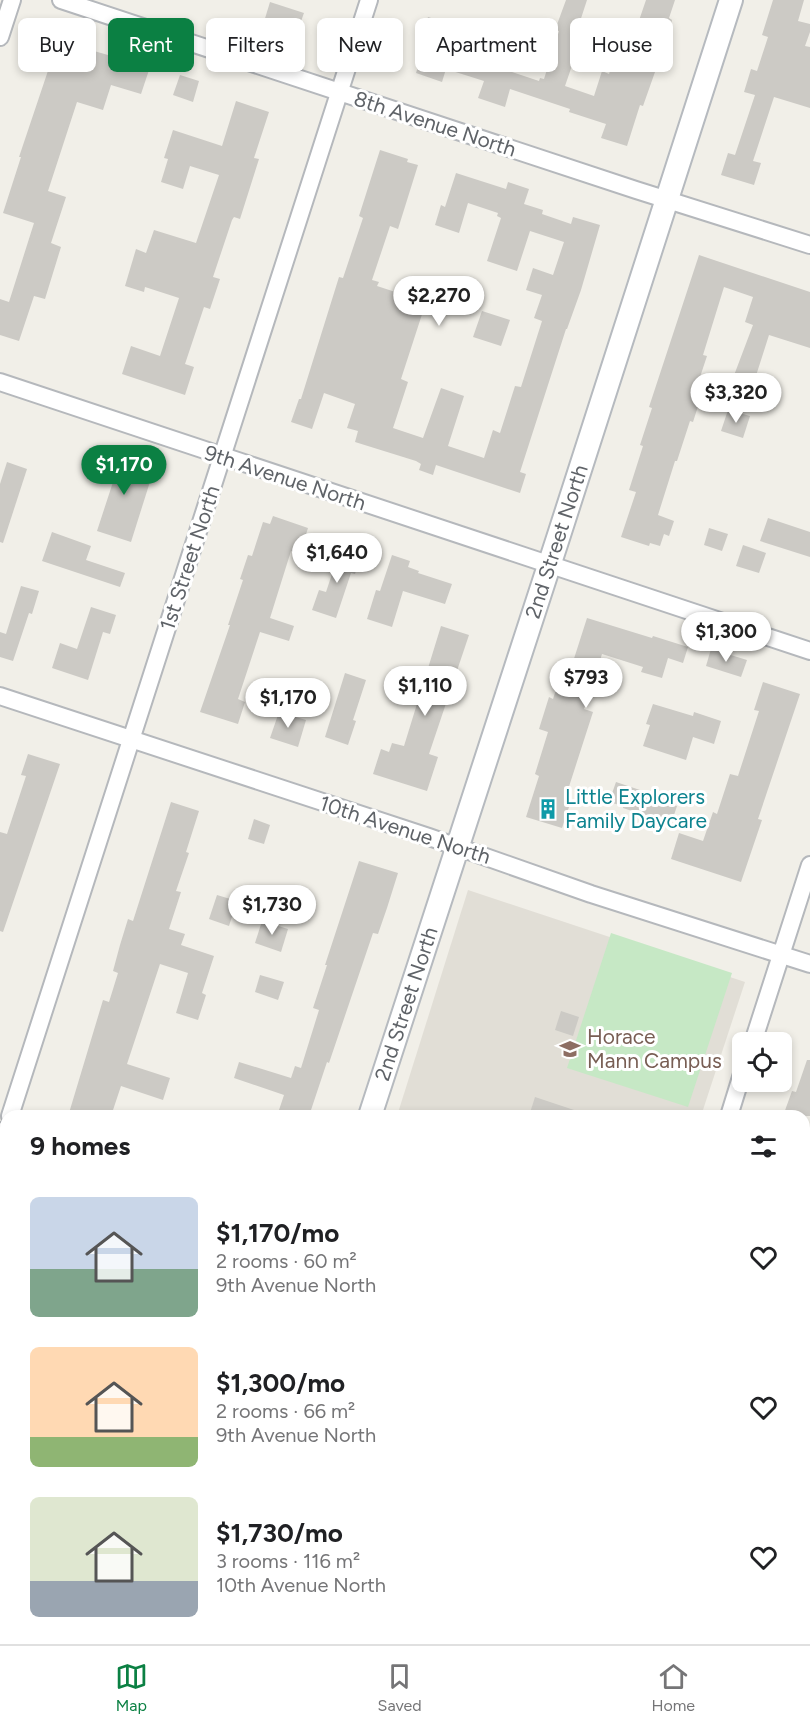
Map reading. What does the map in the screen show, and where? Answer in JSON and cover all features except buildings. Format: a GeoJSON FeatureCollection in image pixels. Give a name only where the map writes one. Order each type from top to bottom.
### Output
{"type":"FeatureCollection","features":[{"type":"Feature","properties":{"kind":"street"},"geometry":{"type":"LineString","coordinates":[[0,37],[12,0]]}},
{"type":"Feature","properties":{"kind":"street","name":"8th Avenue North"},"geometry":{"type":"LineString","coordinates":[[61,0],[810,245]]}},
{"type":"Feature","properties":{"kind":"street","name":"1st Street North"},"geometry":{"type":"LineString","coordinates":[[12,1110],[369,0]]}},
{"type":"Feature","properties":{"kind":"street","name":"2nd Street North"},"geometry":{"type":"LineString","coordinates":[[372,1110],[731,0]]}},
{"type":"Feature","properties":{"kind":"street","name":"9th Avenue North"},"geometry":{"type":"LineString","coordinates":[[0,382],[222,458],[810,651]]}},
{"type":"Feature","properties":{"kind":"street","name":"10th Avenue North"},"geometry":{"type":"LineString","coordinates":[[0,696],[458,847],[591,894],[810,964]]}},
{"type":"Feature","properties":{"kind":"street"},"geometry":{"type":"LineString","coordinates":[[756,1032],[810,866]]}},
{"type":"Feature","properties":{"kind":"street"},"geometry":{"type":"LineString","coordinates":[[731,1110],[736,1092]]}},
{"type":"Feature","properties":{"kind":"shaded area","name":"Horace Mann Campus"},"geometry":{"type":"Polygon","coordinates":[[[468,890],[745,982],[703,1110],[399,1110],[468,890]]]}},
{"type":"Feature","properties":{"kind":"green space"},"geometry":{"type":"Polygon","coordinates":[[[611,933],[732,973],[688,1107],[567,1068],[611,933]]]}},
{"type":"Feature","properties":{"kind":"place","name":"Little Explorers Family Daycare"},"geometry":{"type":"Point","coordinates":[548,809]}},
{"type":"Feature","properties":{"kind":"place","name":"Horace Mann Campus"},"geometry":{"type":"Point","coordinates":[570,1049]}}]}
